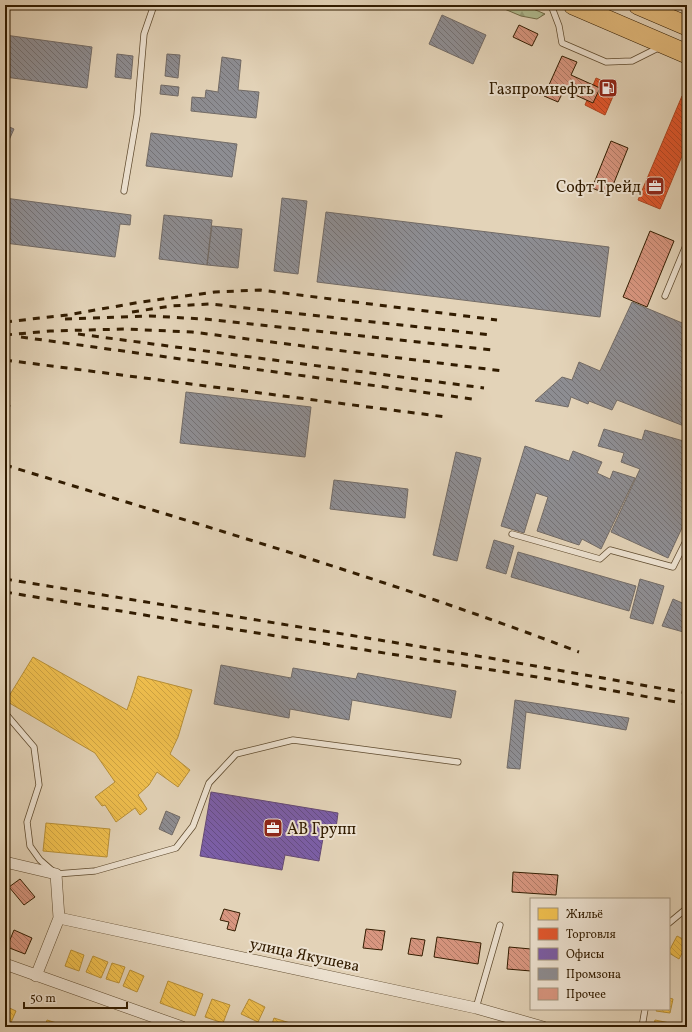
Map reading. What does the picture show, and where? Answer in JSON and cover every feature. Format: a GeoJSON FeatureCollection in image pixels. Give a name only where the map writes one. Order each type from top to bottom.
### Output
{"type":"FeatureCollection","features":[{"type":"Feature","properties":{"kind":"highway"},"geometry":{"type":"LineString","coordinates":[[573,5],[687,54]]}},
{"type":"Feature","properties":{"kind":"highway"},"geometry":{"type":"LineString","coordinates":[[638,5],[687,26]]}},
{"type":"Feature","properties":{"kind":"street"},"geometry":{"type":"LineString","coordinates":[[5,862],[56,874],[59,918],[36,976]]}},
{"type":"Feature","properties":{"kind":"street","name":"улица Якушева"},"geometry":{"type":"LineString","coordinates":[[59,918],[476,1008],[543,1027]]}},
{"type":"Feature","properties":{"kind":"street"},"geometry":{"type":"LineString","coordinates":[[5,964],[182,1027]]}},
{"type":"Feature","properties":{"kind":"lane"},"geometry":{"type":"LineString","coordinates":[[124,191],[137,115],[144,34],[154,5]]}},
{"type":"Feature","properties":{"kind":"lane"},"geometry":{"type":"LineString","coordinates":[[551,5],[559,26],[562,43],[606,62],[632,61],[665,44]]}},
{"type":"Feature","properties":{"kind":"lane"},"geometry":{"type":"LineString","coordinates":[[664,296],[687,243]]}},
{"type":"Feature","properties":{"kind":"lane"},"geometry":{"type":"LineString","coordinates":[[512,534],[600,559],[610,550],[672,567],[687,539]]}},
{"type":"Feature","properties":{"kind":"lane"},"geometry":{"type":"LineString","coordinates":[[5,713],[34,747],[39,785],[27,822],[30,846],[40,860],[56,874],[95,871],[176,848],[193,826],[209,783],[236,754],[293,740],[458,762]]}},
{"type":"Feature","properties":{"kind":"lane"},"geometry":{"type":"LineString","coordinates":[[670,922],[687,908]]}},
{"type":"Feature","properties":{"kind":"lane"},"geometry":{"type":"LineString","coordinates":[[476,1008],[500,926]]}},
{"type":"Feature","properties":{"kind":"lane"},"geometry":{"type":"LineString","coordinates":[[642,1027],[645,1010]]}},
{"type":"Feature","properties":{"kind":"green space"},"geometry":{"type":"Polygon","coordinates":[[[495,5],[524,5],[545,14],[537,19],[521,16],[495,5]]]}},
{"type":"Feature","properties":{"kind":"building: Жильё"},"geometry":{"type":"Polygon","coordinates":[[[33,657],[127,710],[138,676],[192,690],[178,737],[170,754],[190,770],[178,787],[157,772],[149,785],[138,795],[147,809],[140,815],[135,808],[116,822],[105,805],[102,806],[95,797],[115,782],[95,753],[6,701],[33,657]]]}},
{"type":"Feature","properties":{"kind":"building: Жильё"},"geometry":{"type":"Polygon","coordinates":[[[46,823],[110,829],[107,857],[43,851],[46,823]]]}},
{"type":"Feature","properties":{"kind":"building: Жильё"},"geometry":{"type":"Polygon","coordinates":[[[677,936],[687,941],[687,944],[679,959],[670,954],[670,949],[677,936]]]}},
{"type":"Feature","properties":{"kind":"building: Жильё"},"geometry":{"type":"Polygon","coordinates":[[[71,950],[84,955],[79,971],[65,966],[71,950]]]}},
{"type":"Feature","properties":{"kind":"building: Жильё"},"geometry":{"type":"Polygon","coordinates":[[[93,956],[108,962],[101,978],[86,972],[93,956]]]}},
{"type":"Feature","properties":{"kind":"building: Жильё"},"geometry":{"type":"Polygon","coordinates":[[[112,963],[125,967],[119,983],[106,979],[112,963]]]}},
{"type":"Feature","properties":{"kind":"building: Жильё"},"geometry":{"type":"Polygon","coordinates":[[[130,970],[144,976],[137,992],[123,986],[130,970]]]}},
{"type":"Feature","properties":{"kind":"building: Жильё"},"geometry":{"type":"Polygon","coordinates":[[[168,981],[203,994],[195,1016],[160,1003],[168,981]]]}},
{"type":"Feature","properties":{"kind":"building: Жильё"},"geometry":{"type":"Polygon","coordinates":[[[670,998],[673,999],[670,1013],[656,1011],[670,1010],[670,998]]]}},
{"type":"Feature","properties":{"kind":"building: Жильё"},"geometry":{"type":"Polygon","coordinates":[[[212,999],[230,1005],[223,1023],[205,1017],[212,999]]]}},
{"type":"Feature","properties":{"kind":"building: Жильё"},"geometry":{"type":"Polygon","coordinates":[[[249,999],[265,1007],[258,1022],[241,1014],[249,999]]]}},
{"type":"Feature","properties":{"kind":"building: Жильё"},"geometry":{"type":"Polygon","coordinates":[[[5,1006],[16,1011],[9,1027],[5,1027],[5,1006]]]}},
{"type":"Feature","properties":{"kind":"building: Жильё"},"geometry":{"type":"Polygon","coordinates":[[[274,1018],[290,1023],[288,1027],[271,1027],[274,1018]]]}},
{"type":"Feature","properties":{"kind":"building: Жильё"},"geometry":{"type":"Polygon","coordinates":[[[47,1020],[63,1025],[63,1027],[45,1027],[47,1020]]]}},
{"type":"Feature","properties":{"kind":"building: Жильё"},"geometry":{"type":"Polygon","coordinates":[[[655,1020],[670,1023],[669,1027],[653,1027],[655,1020]]]}},
{"type":"Feature","properties":{"kind":"building: Торговля"},"geometry":{"type":"Polygon","coordinates":[[[596,78],[617,87],[605,115],[585,105],[596,78]]]}},
{"type":"Feature","properties":{"kind":"building: Торговля"},"geometry":{"type":"Polygon","coordinates":[[[682,96],[687,98],[687,144],[660,209],[638,200],[682,96]]]}},
{"type":"Feature","properties":{"kind":"building: Офисы"},"geometry":{"type":"Polygon","coordinates":[[[211,792],[338,813],[336,828],[325,827],[319,861],[285,855],[282,870],[200,856],[211,792]]]}},
{"type":"Feature","properties":{"kind":"building: Промзона"},"geometry":{"type":"Polygon","coordinates":[[[442,15],[486,35],[473,64],[429,44],[442,15]]]}},
{"type":"Feature","properties":{"kind":"building: Промзона"},"geometry":{"type":"Polygon","coordinates":[[[5,35],[92,47],[87,88],[5,77],[5,35]]]}},
{"type":"Feature","properties":{"kind":"building: Промзона"},"geometry":{"type":"Polygon","coordinates":[[[117,54],[133,56],[131,79],[115,77],[117,54]]]}},
{"type":"Feature","properties":{"kind":"building: Промзона"},"geometry":{"type":"Polygon","coordinates":[[[167,54],[180,55],[178,78],[165,76],[167,54]]]}},
{"type":"Feature","properties":{"kind":"building: Промзона"},"geometry":{"type":"Polygon","coordinates":[[[222,57],[241,60],[238,90],[259,92],[256,118],[191,111],[192,97],[205,98],[206,90],[218,92],[222,57]]]}},
{"type":"Feature","properties":{"kind":"building: Промзона"},"geometry":{"type":"Polygon","coordinates":[[[161,85],[179,87],[178,96],[160,94],[161,85]]]}},
{"type":"Feature","properties":{"kind":"building: Промзона"},"geometry":{"type":"Polygon","coordinates":[[[5,125],[14,129],[5,149],[5,125]]]}},
{"type":"Feature","properties":{"kind":"building: Промзона"},"geometry":{"type":"Polygon","coordinates":[[[151,133],[237,144],[232,177],[146,166],[151,133]]]}},
{"type":"Feature","properties":{"kind":"building: Промзона"},"geometry":{"type":"Polygon","coordinates":[[[5,198],[131,215],[130,225],[120,224],[115,257],[5,243],[5,198]]]}},
{"type":"Feature","properties":{"kind":"building: Промзона"},"geometry":{"type":"Polygon","coordinates":[[[282,198],[307,201],[298,274],[274,271],[282,198]]]}},
{"type":"Feature","properties":{"kind":"building: Промзона"},"geometry":{"type":"Polygon","coordinates":[[[326,212],[609,247],[600,317],[317,282],[326,212]]]}},
{"type":"Feature","properties":{"kind":"building: Промзона"},"geometry":{"type":"Polygon","coordinates":[[[164,215],[212,220],[207,265],[159,259],[164,215]]]}},
{"type":"Feature","properties":{"kind":"building: Промзона"},"geometry":{"type":"Polygon","coordinates":[[[212,226],[242,229],[238,268],[207,265],[212,226]]]}},
{"type":"Feature","properties":{"kind":"building: Промзона"},"geometry":{"type":"Polygon","coordinates":[[[632,302],[687,325],[687,417],[684,426],[617,400],[612,410],[589,401],[588,404],[571,397],[568,407],[535,401],[562,377],[572,380],[579,362],[600,371],[632,302]]]}},
{"type":"Feature","properties":{"kind":"building: Промзона"},"geometry":{"type":"Polygon","coordinates":[[[186,392],[311,407],[305,457],[180,443],[186,392]]]}},
{"type":"Feature","properties":{"kind":"building: Промзона"},"geometry":{"type":"Polygon","coordinates":[[[604,429],[642,440],[645,430],[687,442],[687,517],[668,558],[611,532],[640,469],[621,462],[624,453],[598,446],[604,429]]]}},
{"type":"Feature","properties":{"kind":"building: Промзона"},"geometry":{"type":"Polygon","coordinates":[[[525,446],[569,461],[573,451],[602,462],[597,473],[610,479],[613,471],[635,478],[601,549],[582,539],[579,545],[537,531],[548,497],[536,493],[524,533],[501,526],[525,446]]]}},
{"type":"Feature","properties":{"kind":"building: Промзона"},"geometry":{"type":"Polygon","coordinates":[[[456,452],[481,458],[457,561],[433,555],[456,452]]]}},
{"type":"Feature","properties":{"kind":"building: Промзона"},"geometry":{"type":"Polygon","coordinates":[[[334,480],[408,489],[405,518],[330,509],[334,480]]]}},
{"type":"Feature","properties":{"kind":"building: Промзона"},"geometry":{"type":"Polygon","coordinates":[[[494,540],[514,546],[506,574],[486,568],[494,540]]]}},
{"type":"Feature","properties":{"kind":"building: Промзона"},"geometry":{"type":"Polygon","coordinates":[[[518,552],[636,586],[629,611],[511,577],[518,552]]]}},
{"type":"Feature","properties":{"kind":"building: Промзона"},"geometry":{"type":"Polygon","coordinates":[[[640,579],[664,586],[653,624],[630,618],[640,579]]]}},
{"type":"Feature","properties":{"kind":"building: Промзона"},"geometry":{"type":"Polygon","coordinates":[[[673,599],[687,605],[687,633],[662,626],[673,599]]]}},
{"type":"Feature","properties":{"kind":"building: Промзона"},"geometry":{"type":"Polygon","coordinates":[[[221,665],[291,678],[293,668],[356,679],[358,673],[456,691],[451,718],[352,700],[349,720],[290,709],[289,718],[214,704],[221,665]]]}},
{"type":"Feature","properties":{"kind":"building: Промзона"},"geometry":{"type":"Polygon","coordinates":[[[515,700],[629,718],[626,730],[526,712],[520,769],[507,768],[515,700]]]}},
{"type":"Feature","properties":{"kind":"building: Промзона"},"geometry":{"type":"Polygon","coordinates":[[[166,811],[180,817],[172,835],[159,829],[166,811]]]}},
{"type":"Feature","properties":{"kind":"building: Прочее"},"geometry":{"type":"Polygon","coordinates":[[[519,25],[538,34],[532,46],[513,37],[519,25]]]}},
{"type":"Feature","properties":{"kind":"building: Прочее"},"geometry":{"type":"Polygon","coordinates":[[[562,56],[577,62],[571,75],[600,88],[593,103],[564,90],[558,102],[544,96],[562,56]]]}},
{"type":"Feature","properties":{"kind":"building: Прочее"},"geometry":{"type":"Polygon","coordinates":[[[611,141],[628,148],[609,195],[592,188],[611,141]]]}},
{"type":"Feature","properties":{"kind":"building: Прочее"},"geometry":{"type":"Polygon","coordinates":[[[650,231],[674,241],[647,307],[623,297],[650,231]]]}},
{"type":"Feature","properties":{"kind":"building: Прочее"},"geometry":{"type":"Polygon","coordinates":[[[513,872],[558,875],[556,895],[512,892],[513,872]]]}},
{"type":"Feature","properties":{"kind":"building: Прочее"},"geometry":{"type":"Polygon","coordinates":[[[20,879],[35,897],[24,905],[9,887],[20,879]]]}},
{"type":"Feature","properties":{"kind":"building: Прочее"},"geometry":{"type":"Polygon","coordinates":[[[224,909],[240,913],[235,931],[227,929],[229,922],[220,920],[224,909]]]}},
{"type":"Feature","properties":{"kind":"building: Прочее"},"geometry":{"type":"Polygon","coordinates":[[[366,929],[385,931],[382,950],[363,948],[366,929]]]}},
{"type":"Feature","properties":{"kind":"building: Прочее"},"geometry":{"type":"Polygon","coordinates":[[[14,930],[32,938],[25,954],[7,947],[14,930]]]}},
{"type":"Feature","properties":{"kind":"building: Прочее"},"geometry":{"type":"Polygon","coordinates":[[[437,937],[481,943],[478,964],[434,957],[437,937]]]}},
{"type":"Feature","properties":{"kind":"building: Прочее"},"geometry":{"type":"Polygon","coordinates":[[[411,938],[425,940],[422,956],[408,954],[411,938]]]}},
{"type":"Feature","properties":{"kind":"building: Прочее"},"geometry":{"type":"Polygon","coordinates":[[[509,947],[530,949],[530,971],[507,969],[509,947]]]}},
{"type":"Feature","properties":{"kind":"railway"},"geometry":{"type":"LineString","coordinates":[[5,322],[67,315],[141,302],[215,292],[260,290],[497,320]]}},
{"type":"Feature","properties":{"kind":"railway"},"geometry":{"type":"LineString","coordinates":[[132,312],[171,306],[210,304],[492,335]]}},
{"type":"Feature","properties":{"kind":"railway"},"geometry":{"type":"LineString","coordinates":[[65,319],[150,316],[204,319],[492,350]]}},
{"type":"Feature","properties":{"kind":"railway"},"geometry":{"type":"LineString","coordinates":[[5,335],[50,331],[124,329],[192,332],[503,371]]}},
{"type":"Feature","properties":{"kind":"railway"},"geometry":{"type":"LineString","coordinates":[[78,334],[484,388]]}},
{"type":"Feature","properties":{"kind":"railway"},"geometry":{"type":"LineString","coordinates":[[21,337],[472,399]]}},
{"type":"Feature","properties":{"kind":"railway"},"geometry":{"type":"LineString","coordinates":[[5,360],[446,417]]}},
{"type":"Feature","properties":{"kind":"railway"},"geometry":{"type":"LineString","coordinates":[[5,405],[10,407]]}},
{"type":"Feature","properties":{"kind":"railway"},"geometry":{"type":"LineString","coordinates":[[5,465],[365,577],[579,652]]}},
{"type":"Feature","properties":{"kind":"railway"},"geometry":{"type":"LineString","coordinates":[[5,579],[490,658],[687,693]]}},
{"type":"Feature","properties":{"kind":"railway"},"geometry":{"type":"LineString","coordinates":[[5,592],[537,677],[687,704]]}},
{"type":"Feature","properties":{"kind":"place","name":"Газпромнефть"},"geometry":{"type":"Point","coordinates":[608,88]}},
{"type":"Feature","properties":{"kind":"place","name":"Софт Трейд"},"geometry":{"type":"Point","coordinates":[655,186]}},
{"type":"Feature","properties":{"kind":"place","name":"АВ Групп"},"geometry":{"type":"Point","coordinates":[273,828]}}]}
